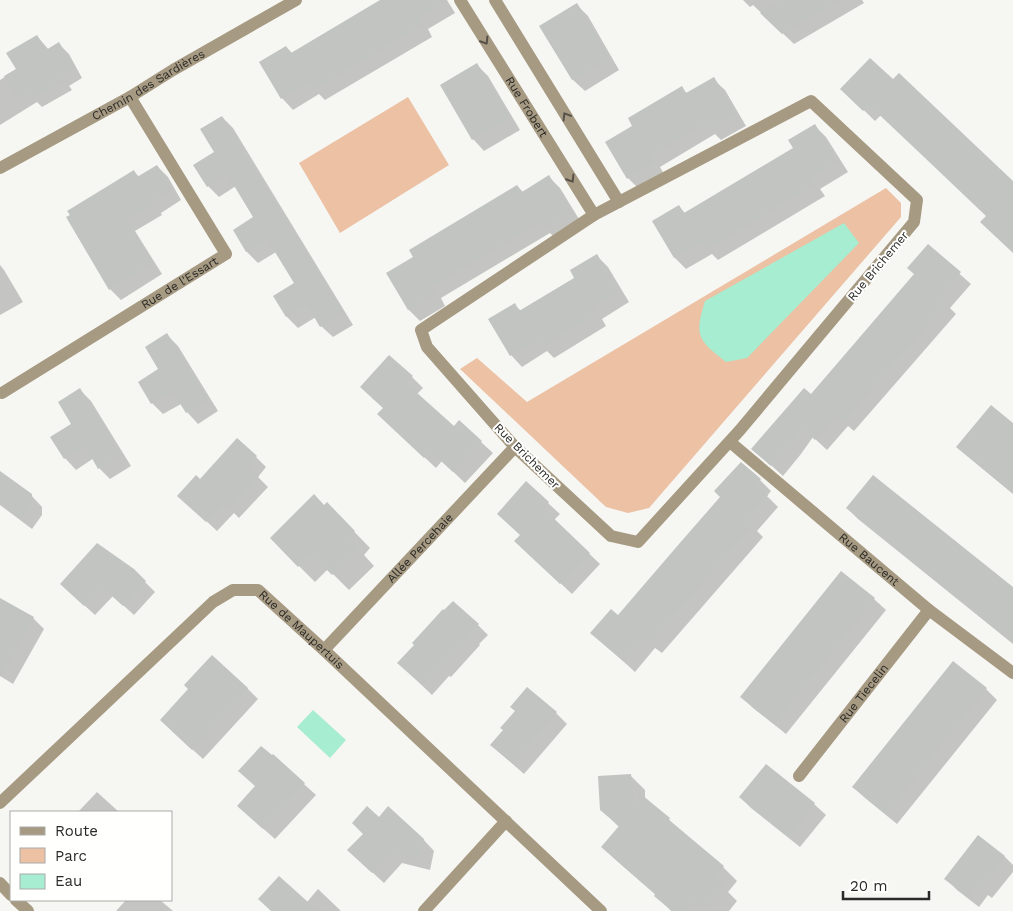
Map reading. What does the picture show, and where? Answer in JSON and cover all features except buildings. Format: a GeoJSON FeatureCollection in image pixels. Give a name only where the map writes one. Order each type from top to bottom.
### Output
{"type":"FeatureCollection","features":[{"type":"Feature","properties":{"kind":"street","name":"Chemin des Sardières"},"geometry":{"type":"LineString","coordinates":[[0,168],[130,97],[173,70],[296,0]]}},
{"type":"Feature","properties":{"kind":"street","name":"Rue Frobert"},"geometry":{"type":"LineString","coordinates":[[460,0],[594,216]]}},
{"type":"Feature","properties":{"kind":"street"},"geometry":{"type":"LineString","coordinates":[[495,0],[619,202]]}},
{"type":"Feature","properties":{"kind":"street","name":"Rue de l'Essart"},"geometry":{"type":"LineString","coordinates":[[2,393],[226,254],[130,97]]}},
{"type":"Feature","properties":{"kind":"street","name":"Rue Brichemer"},"geometry":{"type":"LineString","coordinates":[[811,101],[917,200],[914,222],[730,442],[638,542],[611,536],[515,446],[427,347],[422,330],[594,216],[811,101]]}},
{"type":"Feature","properties":{"kind":"street","name":"Rue Baucent"},"geometry":{"type":"LineString","coordinates":[[730,442],[929,610],[1013,673]]}},
{"type":"Feature","properties":{"kind":"street","name":"Allée Percehaie"},"geometry":{"type":"LineString","coordinates":[[324,650],[515,446]]}},
{"type":"Feature","properties":{"kind":"street","name":"Rue de Maupertuis"},"geometry":{"type":"LineString","coordinates":[[0,803],[213,602],[233,590],[258,590],[601,911]]}},
{"type":"Feature","properties":{"kind":"street","name":"Rue Tiecelin"},"geometry":{"type":"LineString","coordinates":[[799,776],[929,610]]}},
{"type":"Feature","properties":{"kind":"street"},"geometry":{"type":"LineString","coordinates":[[424,911],[506,821]]}},
{"type":"Feature","properties":{"kind":"street"},"geometry":{"type":"LineString","coordinates":[[0,884],[10,894]]}},
{"type":"Feature","properties":{"kind":"street"},"geometry":{"type":"LineString","coordinates":[[17,901],[28,911]]}},
{"type":"Feature","properties":{"kind":"green space"},"geometry":{"type":"Polygon","coordinates":[[[408,97],[449,165],[340,233],[299,163],[408,97]]]}},
{"type":"Feature","properties":{"kind":"green space"},"geometry":{"type":"Polygon","coordinates":[[[886,188],[901,203],[901,217],[649,508],[628,513],[606,507],[460,369],[477,358],[527,402],[886,188]]]}},
{"type":"Feature","properties":{"kind":"water"},"geometry":{"type":"Polygon","coordinates":[[[844,223],[859,243],[747,358],[726,362],[709,348],[699,330],[705,301],[844,223]]]}},
{"type":"Feature","properties":{"kind":"water"},"geometry":{"type":"Polygon","coordinates":[[[313,710],[346,740],[330,758],[297,727],[313,710]]]}}]}
